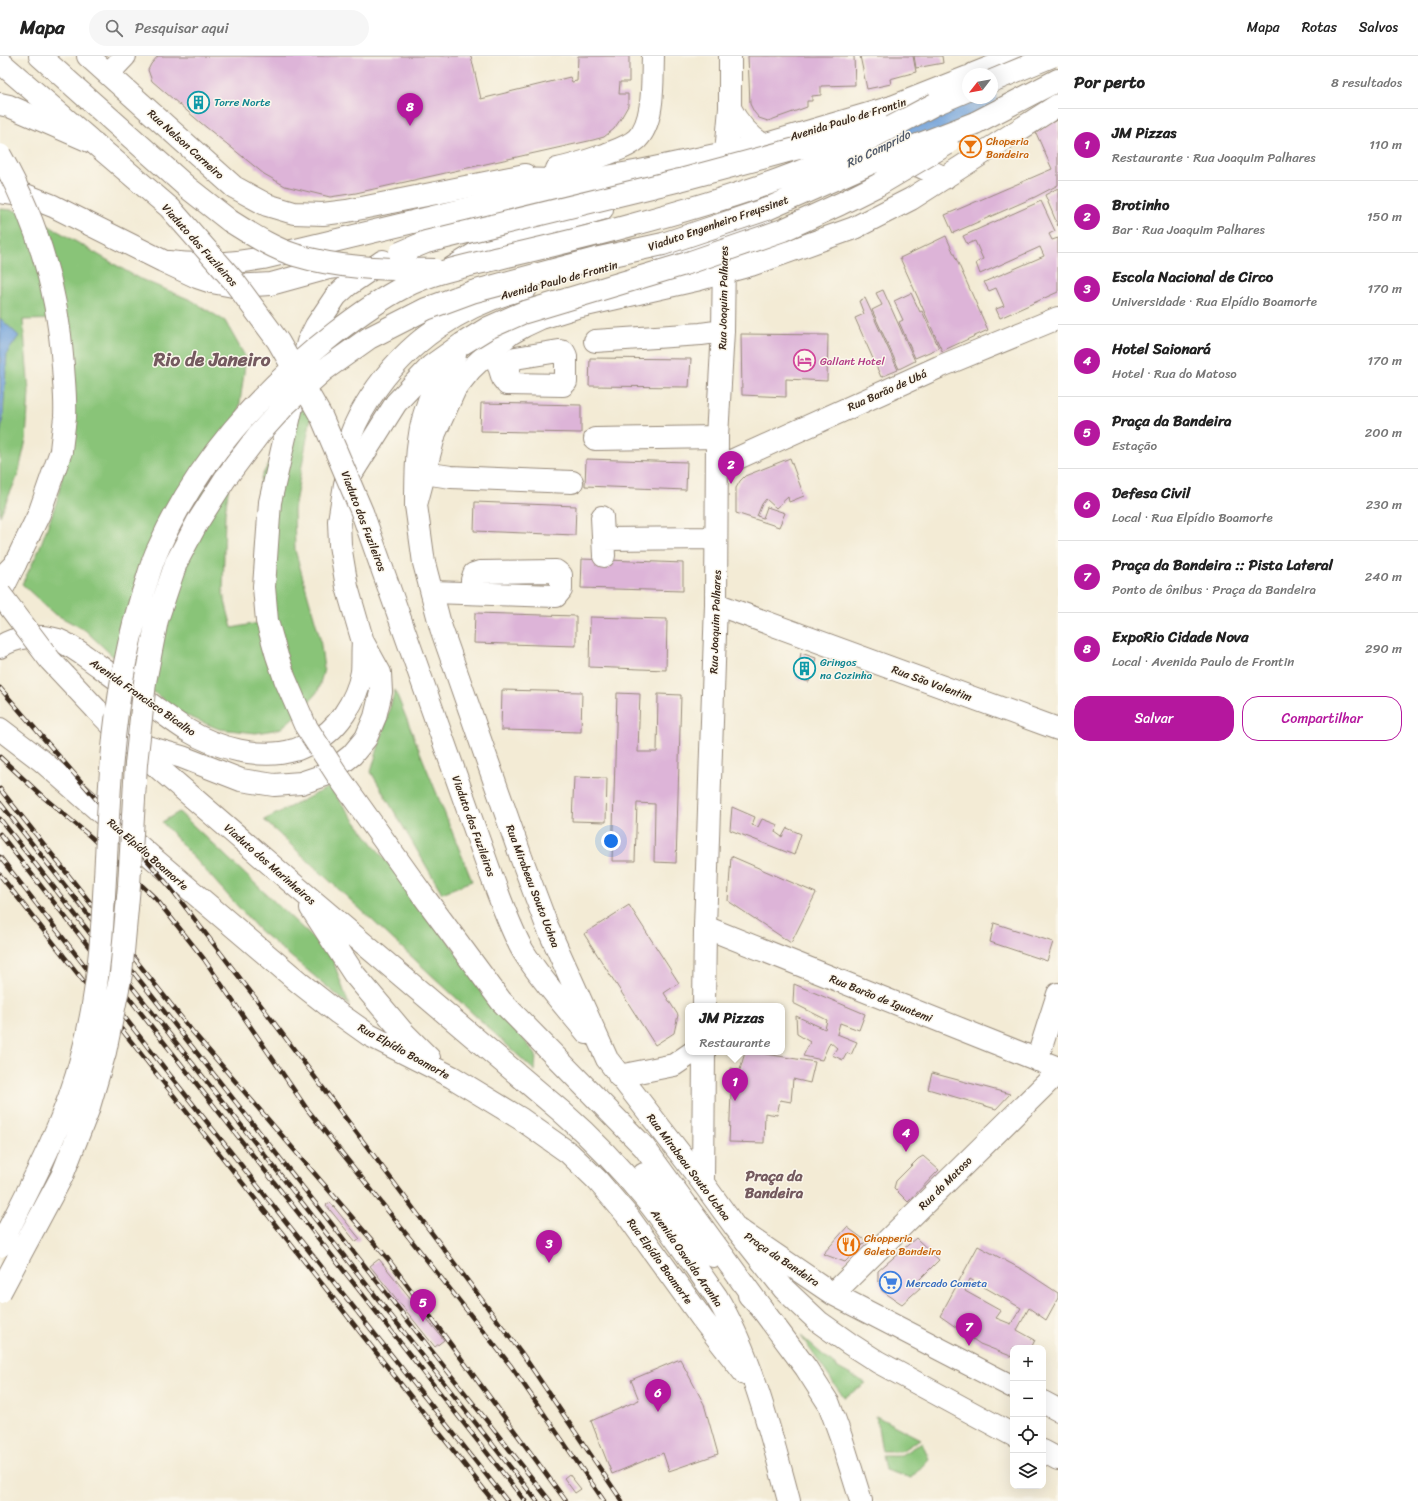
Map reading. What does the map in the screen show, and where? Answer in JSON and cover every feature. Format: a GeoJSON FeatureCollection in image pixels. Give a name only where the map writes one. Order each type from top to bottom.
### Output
{"type":"FeatureCollection","features":[{"type":"Feature","properties":{"kind":"main road"},"geometry":{"type":"LineString","coordinates":[[40,56],[188,188],[230,221],[261,240],[294,254],[335,265],[392,269],[448,270]]}},
{"type":"Feature","properties":{"kind":"main road","name":"Rua Nelson Carneiro"},"geometry":{"type":"LineString","coordinates":[[88,56],[234,187],[267,205],[294,213]]}},
{"type":"Feature","properties":{"kind":"main road"},"geometry":{"type":"LineString","coordinates":[[108,74],[125,56]]}},
{"type":"Feature","properties":{"kind":"main road"},"geometry":{"type":"LineString","coordinates":[[509,189],[548,179],[577,174],[637,139],[645,128],[650,111],[653,56]]}},
{"type":"Feature","properties":{"kind":"main road"},"geometry":{"type":"LineString","coordinates":[[726,153],[730,108],[730,56]]}},
{"type":"Feature","properties":{"kind":"main road"},"geometry":{"type":"LineString","coordinates":[[989,68],[1019,56]]}},
{"type":"Feature","properties":{"kind":"main road","name":"Viaduto dos Fuzileiros"},"geometry":{"type":"LineString","coordinates":[[0,62],[170,208],[233,280],[278,341],[322,418],[362,512],[510,925],[523,950],[537,971],[613,1067]]}},
{"type":"Feature","properties":{"kind":"main road","name":"Viaduto Engenheiro Freyssinet"},"geometry":{"type":"LineString","coordinates":[[998,78],[1053,64]]}},
{"type":"Feature","properties":{"kind":"main road","name":"Viaduto Engenheiro Freyssinet"},"geometry":{"type":"LineString","coordinates":[[0,1292],[62,1176],[88,1110],[105,1052],[121,974],[129,886],[136,764],[145,682],[157,620],[176,562],[196,523],[226,478],[259,434],[287,403],[324,370],[357,346],[395,324],[472,292],[569,266],[663,244],[760,211],[871,163],[975,123],[1053,64]]}},
{"type":"Feature","properties":{"kind":"main road","name":"Avenida Paulo de Frontin"},"geometry":{"type":"LineString","coordinates":[[163,261],[192,265],[230,264],[263,258],[509,189],[577,174],[640,171],[763,145],[892,107],[962,78]]}},
{"type":"Feature","properties":{"kind":"main road","name":"Viaduto Engenheiro Freyssinet"},"geometry":{"type":"LineString","coordinates":[[448,270],[626,227],[728,198],[833,157],[935,104],[962,93]]}},
{"type":"Feature","properties":{"kind":"main road"},"geometry":{"type":"LineString","coordinates":[[0,104],[9,106],[94,143]]}},
{"type":"Feature","properties":{"kind":"main road"},"geometry":{"type":"LineString","coordinates":[[861,1501],[841,1436],[829,1404],[806,1368],[644,1147],[501,1001],[422,894],[338,776],[305,725],[285,680],[267,622],[264,587],[270,502],[300,372],[316,326],[336,296],[348,285],[391,257],[426,242],[680,180],[799,148],[935,104]]}},
{"type":"Feature","properties":{"kind":"main road","name":"Avenida Paulo de Frontin"},"geometry":{"type":"LineString","coordinates":[[416,505],[435,433],[455,389],[471,369],[510,334],[541,318],[577,307],[700,279],[751,265],[854,228],[911,199],[1058,105]]}},
{"type":"Feature","properties":{"kind":"main road"},"geometry":{"type":"LineString","coordinates":[[300,372],[328,347],[363,321],[426,286],[494,242],[520,232],[556,223],[730,169],[778,149],[892,107],[891,131],[895,145],[900,153],[908,159],[945,178]]}},
{"type":"Feature","properties":{"kind":"main road"},"geometry":{"type":"LineString","coordinates":[[730,108],[743,129],[752,138],[763,145]]}},
{"type":"Feature","properties":{"kind":"main road"},"geometry":{"type":"LineString","coordinates":[[345,484],[396,403],[432,366],[462,344],[488,328],[522,313],[688,263],[782,230],[878,185],[951,142],[975,123]]}},
{"type":"Feature","properties":{"kind":"main road"},"geometry":{"type":"LineString","coordinates":[[0,155],[13,177],[46,261],[55,298],[61,338],[65,417],[60,450],[39,514],[7,572],[0,594]]}},
{"type":"Feature","properties":{"kind":"main road","name":"Avenida Paulo de Frontin"},"geometry":{"type":"LineString","coordinates":[[294,213],[323,214],[509,189]]}},
{"type":"Feature","properties":{"kind":"main road"},"geometry":{"type":"LineString","coordinates":[[0,192],[4,191],[28,196],[53,206],[197,277],[233,286],[272,284],[329,268],[391,257]]}},
{"type":"Feature","properties":{"kind":"main road","name":"Avenida Paulo de Frontin"},"geometry":{"type":"LineString","coordinates":[[363,642],[347,587],[340,545],[339,521],[345,484],[348,445],[359,416],[375,390],[392,367],[431,331],[456,315],[505,293],[801,219],[911,199]]}},
{"type":"Feature","properties":{"kind":"main road","name":"Rua Joaquim Palhares"},"geometry":{"type":"LineString","coordinates":[[704,1003],[704,927],[716,604],[718,437],[725,272],[724,238]]}},
{"type":"Feature","properties":{"kind":"main road"},"geometry":{"type":"LineString","coordinates":[[0,1246],[62,1118],[82,1056],[93,1000],[103,930],[112,758],[122,675],[136,610],[156,552],[176,512],[208,464],[244,417],[278,381],[308,354],[354,318],[382,299],[408,285],[448,270]]}},
{"type":"Feature","properties":{"kind":"main road","name":"Rua Barão de Ubá"},"geometry":{"type":"LineString","coordinates":[[718,467],[939,367],[1058,318]]}},
{"type":"Feature","properties":{"kind":"main road"},"geometry":{"type":"LineString","coordinates":[[595,341],[723,332]]}},
{"type":"Feature","properties":{"kind":"main road"},"geometry":{"type":"LineString","coordinates":[[416,505],[416,466],[423,417],[434,390],[462,344]]}},
{"type":"Feature","properties":{"kind":"main road"},"geometry":{"type":"LineString","coordinates":[[490,352],[498,363],[503,379],[518,384],[563,385],[566,382],[566,356],[564,352],[559,351],[530,355],[518,384]]}},
{"type":"Feature","properties":{"kind":"main road"},"geometry":{"type":"LineString","coordinates":[[595,439],[718,437]]}},
{"type":"Feature","properties":{"kind":"main road"},"geometry":{"type":"LineString","coordinates":[[424,473],[451,477],[572,482]]}},
{"type":"Feature","properties":{"kind":"main road","name":"Rua Mirabeau Souto Uchoa"},"geometry":{"type":"LineString","coordinates":[[416,505],[424,563],[441,628],[547,926],[613,1067],[703,1183],[735,1227]]}},
{"type":"Feature","properties":{"kind":"main road"},"geometry":{"type":"LineString","coordinates":[[602,517],[603,547],[716,538]]}},
{"type":"Feature","properties":{"kind":"main road"},"geometry":{"type":"LineString","coordinates":[[432,592],[474,592]]}},
{"type":"Feature","properties":{"kind":"main road","name":"Viaduto dos Marinheiros"},"geometry":{"type":"LineString","coordinates":[[0,594],[50,660],[127,741],[562,1112]]}},
{"type":"Feature","properties":{"kind":"main road","name":"Rua São Valentim"},"geometry":{"type":"LineString","coordinates":[[716,604],[1058,729]]}},
{"type":"Feature","properties":{"kind":"main road","name":"Avenida Francisco Bicalho"},"geometry":{"type":"LineString","coordinates":[[0,647],[6,642],[20,638],[39,637],[57,640],[82,654],[187,731],[216,744],[242,752],[270,754],[294,750],[318,740],[336,725],[351,703],[362,672],[363,642]]}},
{"type":"Feature","properties":{"kind":"main road"},"geometry":{"type":"LineString","coordinates":[[127,741],[182,757],[241,780],[274,785],[301,783],[328,774],[352,755],[366,738],[375,717],[381,692],[380,673],[363,642]]}},
{"type":"Feature","properties":{"kind":"main road","name":"Rua Elpídio Boamorte"},"geometry":{"type":"LineString","coordinates":[[0,729],[42,761],[154,859],[301,984],[338,1013],[370,1035],[452,1077],[546,1136],[569,1153],[597,1180],[627,1215],[725,1350],[755,1387]]}},
{"type":"Feature","properties":{"kind":"main road"},"geometry":{"type":"LineString","coordinates":[[298,888],[354,974],[402,1031],[423,1053],[452,1077]]}},
{"type":"Feature","properties":{"kind":"main road","name":"Rua Barão de Iguatemi"},"geometry":{"type":"LineString","coordinates":[[704,927],[1058,1068]]}},
{"type":"Feature","properties":{"kind":"main road"},"geometry":{"type":"LineString","coordinates":[[1037,1060],[1058,994]]}},
{"type":"Feature","properties":{"kind":"main road"},"geometry":{"type":"LineString","coordinates":[[613,1067],[674,1065],[689,1055]]}},
{"type":"Feature","properties":{"kind":"main road"},"geometry":{"type":"LineString","coordinates":[[703,1183],[704,1055]]}},
{"type":"Feature","properties":{"kind":"main road","name":"Rua do Matoso"},"geometry":{"type":"LineString","coordinates":[[832,1294],[1058,1072]]}},
{"type":"Feature","properties":{"kind":"main road"},"geometry":{"type":"LineString","coordinates":[[562,1112],[592,1124],[631,1159],[695,1236],[762,1309]]}},
{"type":"Feature","properties":{"kind":"main road","name":"Avenida Osvaldo Aranha"},"geometry":{"type":"LineString","coordinates":[[562,1112],[584,1131],[648,1203],[716,1296],[738,1341],[755,1387],[789,1501]]}},
{"type":"Feature","properties":{"kind":"main road","name":"Praça da Bandeira"},"geometry":{"type":"LineString","coordinates":[[735,1227],[832,1294],[1010,1384]]}},
{"type":"Feature","properties":{"kind":"main road","name":"Praça da Bandeira"},"geometry":{"type":"LineString","coordinates":[[735,1227],[784,1290],[819,1322],[878,1362],[1010,1433]]}},
{"type":"Feature","properties":{"kind":"main road"},"geometry":{"type":"LineString","coordinates":[[1046,1404],[1058,1410]]}},
{"type":"Feature","properties":{"kind":"main road"},"geometry":{"type":"LineString","coordinates":[[1046,1453],[1058,1459]]}},
{"type":"Feature","properties":{"kind":"green space"},"geometry":{"type":"Polygon","coordinates":[[[0,209],[13,210],[39,220],[138,278],[191,300],[225,321],[246,358],[225,514],[223,593],[232,628],[263,622],[254,537],[261,478],[292,419],[303,407],[312,411],[294,509],[295,550],[320,638],[324,669],[318,691],[300,712],[280,729],[256,733],[219,729],[180,713],[137,679],[85,630],[53,613],[22,584],[38,552],[58,498],[72,421],[66,319],[23,320],[29,392],[26,440],[18,475],[0,516],[0,209]]]}},
{"type":"Feature","properties":{"kind":"green space"},"geometry":{"type":"Polygon","coordinates":[[[395,690],[472,881],[442,893],[371,772],[395,690]]]}},
{"type":"Feature","properties":{"kind":"green space"},"geometry":{"type":"Polygon","coordinates":[[[329,787],[536,1055],[535,1071],[264,820],[329,787]]]}},
{"type":"Feature","properties":{"kind":"green space"},"geometry":{"type":"Polygon","coordinates":[[[179,812],[331,955],[349,1005],[259,930],[162,822],[179,812]]]}},
{"type":"Feature","properties":{"kind":"green space"},"geometry":{"type":"Polygon","coordinates":[[[801,1336],[838,1368],[866,1383],[844,1398],[801,1336]]]}},
{"type":"Feature","properties":{"kind":"green space"},"geometry":{"type":"Polygon","coordinates":[[[876,1416],[920,1439],[901,1451],[882,1451],[876,1416]]]}},
{"type":"Feature","properties":{"kind":"green space"},"geometry":{"type":"Polygon","coordinates":[[[922,1442],[929,1459],[911,1478],[885,1470],[882,1455],[901,1455],[922,1442]]]}},
{"type":"Feature","properties":{"kind":"water"},"geometry":{"type":"Polygon","coordinates":[[[0,318],[19,336],[7,353],[3,417],[0,436],[0,318]]]}},
{"type":"Feature","properties":{"kind":"building"},"geometry":{"type":"Polygon","coordinates":[[[158,56],[471,56],[481,99],[570,77],[572,82],[577,81],[578,56],[629,56],[629,82],[620,82],[619,94],[628,94],[628,106],[614,129],[604,137],[356,193],[330,197],[285,186],[264,174],[201,123],[152,81],[148,70],[158,56]]]}},
{"type":"Feature","properties":{"kind":"building"},"geometry":{"type":"Polygon","coordinates":[[[748,56],[854,56],[855,85],[821,86],[821,95],[812,96],[812,101],[807,101],[807,107],[768,121],[759,118],[750,104],[748,56]]]}},
{"type":"Feature","properties":{"kind":"building"},"geometry":{"type":"Polygon","coordinates":[[[860,56],[913,56],[916,72],[890,79],[891,84],[867,89],[860,56]]]}},
{"type":"Feature","properties":{"kind":"building"},"geometry":{"type":"Polygon","coordinates":[[[914,56],[942,56],[943,63],[916,68],[914,56]]]}},
{"type":"Feature","properties":{"kind":"building"},"geometry":{"type":"Polygon","coordinates":[[[1058,120],[1058,185],[1035,197],[953,233],[945,215],[1052,169],[1036,133],[1050,123],[1058,120]]]}},
{"type":"Feature","properties":{"kind":"building"},"geometry":{"type":"Polygon","coordinates":[[[1058,188],[1058,226],[1045,195],[1058,188]]]}},
{"type":"Feature","properties":{"kind":"building"},"geometry":{"type":"Polygon","coordinates":[[[1041,201],[1055,231],[1049,234],[1052,240],[1058,238],[1058,292],[1000,318],[996,309],[1004,306],[996,288],[989,291],[984,282],[1044,256],[1040,247],[980,274],[976,263],[983,259],[975,241],[967,244],[963,236],[1041,201]]]}},
{"type":"Feature","properties":{"kind":"building"},"geometry":{"type":"Polygon","coordinates":[[[946,236],[988,330],[942,351],[900,258],[946,236]]]}},
{"type":"Feature","properties":{"kind":"building"},"geometry":{"type":"Polygon","coordinates":[[[883,290],[915,361],[899,369],[872,310],[882,305],[876,293],[883,290]]]}},
{"type":"Feature","properties":{"kind":"building"},"geometry":{"type":"Polygon","coordinates":[[[911,293],[920,312],[922,311],[939,348],[915,358],[899,322],[903,320],[894,301],[911,293]]]}},
{"type":"Feature","properties":{"kind":"building"},"geometry":{"type":"Polygon","coordinates":[[[865,298],[898,370],[881,377],[855,318],[864,314],[859,301],[865,298]]]}},
{"type":"Feature","properties":{"kind":"building"},"geometry":{"type":"Polygon","coordinates":[[[741,334],[828,335],[827,381],[786,379],[786,397],[742,395],[741,334]]]}},
{"type":"Feature","properties":{"kind":"building"},"geometry":{"type":"Polygon","coordinates":[[[590,358],[691,359],[689,387],[589,386],[590,358]]]}},
{"type":"Feature","properties":{"kind":"building"},"geometry":{"type":"Polygon","coordinates":[[[481,403],[581,405],[581,433],[480,431],[481,403]]]}},
{"type":"Feature","properties":{"kind":"building"},"geometry":{"type":"Polygon","coordinates":[[[790,458],[804,496],[789,502],[788,497],[776,508],[766,499],[757,516],[763,518],[767,507],[785,513],[779,527],[736,513],[736,488],[740,481],[745,476],[790,458]]]}},
{"type":"Feature","properties":{"kind":"building"},"geometry":{"type":"Polygon","coordinates":[[[586,459],[687,462],[686,490],[585,486],[586,459]]]}},
{"type":"Feature","properties":{"kind":"building"},"geometry":{"type":"Polygon","coordinates":[[[475,502],[576,506],[575,535],[474,531],[475,502]]]}},
{"type":"Feature","properties":{"kind":"building"},"geometry":{"type":"Polygon","coordinates":[[[582,559],[683,563],[683,591],[581,588],[582,559]]]}},
{"type":"Feature","properties":{"kind":"building"},"geometry":{"type":"Polygon","coordinates":[[[475,613],[576,616],[576,646],[474,643],[475,613]]]}},
{"type":"Feature","properties":{"kind":"building"},"geometry":{"type":"Polygon","coordinates":[[[590,617],[667,619],[666,670],[589,667],[590,617]]]}},
{"type":"Feature","properties":{"kind":"building","name":"Gringos na Cozinha"},"geometry":{"type":"Polygon","coordinates":[[[801,653],[816,658],[809,682],[796,678],[801,653]]]}},
{"type":"Feature","properties":{"kind":"building"},"geometry":{"type":"Polygon","coordinates":[[[502,690],[582,692],[581,732],[501,730],[502,690]]]}},
{"type":"Feature","properties":{"kind":"building"},"geometry":{"type":"Polygon","coordinates":[[[617,693],[640,694],[638,752],[657,752],[658,694],[681,695],[676,863],[654,862],[655,804],[637,803],[635,861],[612,861],[617,693]]]}},
{"type":"Feature","properties":{"kind":"building"},"geometry":{"type":"Polygon","coordinates":[[[574,777],[607,778],[606,822],[572,821],[574,777]]]}},
{"type":"Feature","properties":{"kind":"building"},"geometry":{"type":"Polygon","coordinates":[[[732,807],[755,817],[752,825],[758,827],[762,819],[778,825],[775,832],[782,837],[787,828],[801,834],[794,855],[730,830],[732,807]]]}},
{"type":"Feature","properties":{"kind":"building"},"geometry":{"type":"Polygon","coordinates":[[[731,856],[816,893],[791,943],[728,901],[731,856]]]}},
{"type":"Feature","properties":{"kind":"building"},"geometry":{"type":"Polygon","coordinates":[[[629,905],[679,983],[664,993],[678,1015],[674,1033],[655,1045],[584,934],[629,905]]]}},
{"type":"Feature","properties":{"kind":"building"},"geometry":{"type":"Polygon","coordinates":[[[994,923],[1053,942],[1047,961],[990,942],[994,923]]]}},
{"type":"Feature","properties":{"kind":"building"},"geometry":{"type":"Polygon","coordinates":[[[794,984],[865,1014],[859,1030],[840,1023],[837,1034],[857,1042],[851,1055],[847,1053],[843,1060],[832,1055],[837,1048],[830,1042],[822,1060],[803,1056],[810,1042],[797,1034],[796,1016],[825,1029],[827,1020],[793,1003],[794,984]]]}},
{"type":"Feature","properties":{"kind":"building"},"geometry":{"type":"Polygon","coordinates":[[[744,1055],[772,1055],[815,1062],[810,1083],[793,1079],[791,1102],[780,1100],[777,1115],[765,1113],[764,1143],[729,1142],[731,1093],[733,1093],[731,1068],[740,1070],[744,1055]]]}},
{"type":"Feature","properties":{"kind":"building"},"geometry":{"type":"Polygon","coordinates":[[[932,1073],[1010,1094],[996,1109],[928,1089],[932,1073]]]}},
{"type":"Feature","properties":{"kind":"building"},"geometry":{"type":"Polygon","coordinates":[[[923,1156],[939,1170],[908,1202],[894,1188],[896,1181],[923,1156]]]}},
{"type":"Feature","properties":{"kind":"building"},"geometry":{"type":"Polygon","coordinates":[[[330,1202],[360,1239],[356,1242],[326,1205],[330,1202]]]}},
{"type":"Feature","properties":{"kind":"building"},"geometry":{"type":"Polygon","coordinates":[[[847,1227],[866,1241],[845,1262],[823,1254],[847,1227]]]}},
{"type":"Feature","properties":{"kind":"building"},"geometry":{"type":"Polygon","coordinates":[[[916,1238],[939,1260],[915,1284],[920,1288],[902,1304],[882,1291],[878,1281],[878,1271],[916,1238]]]}},
{"type":"Feature","properties":{"kind":"building"},"geometry":{"type":"Polygon","coordinates":[[[978,1246],[1023,1270],[1058,1293],[1058,1298],[1046,1320],[1029,1308],[1017,1330],[1035,1340],[1032,1345],[1010,1345],[1010,1356],[980,1344],[940,1316],[978,1246]],[[970,1279],[965,1291],[1001,1311],[996,1318],[1011,1324],[1021,1308],[970,1279]]]}},
{"type":"Feature","properties":{"kind":"building"},"geometry":{"type":"Polygon","coordinates":[[[379,1259],[444,1340],[435,1347],[370,1266],[379,1259]]]}},
{"type":"Feature","properties":{"kind":"building"},"geometry":{"type":"Polygon","coordinates":[[[680,1359],[704,1404],[718,1454],[669,1471],[663,1453],[612,1474],[591,1421],[639,1400],[631,1380],[680,1359]]]}},
{"type":"Feature","properties":{"kind":"building"},"geometry":{"type":"Polygon","coordinates":[[[569,1474],[581,1489],[575,1493],[564,1478],[569,1474]]]}},
{"type":"Feature","properties":{"kind":"waterway","name":"Rio Comprido"},"geometry":{"type":"LineString","coordinates":[[869,154],[970,104]]}},
{"type":"Feature","properties":{"kind":"railway"},"geometry":{"type":"LineString","coordinates":[[0,688],[169,886],[263,1008],[521,1352],[622,1501]]}},
{"type":"Feature","properties":{"kind":"railway"},"geometry":{"type":"LineString","coordinates":[[0,757],[42,796],[91,837],[156,899],[204,959],[307,1109],[511,1366],[604,1501]]}},
{"type":"Feature","properties":{"kind":"railway"},"geometry":{"type":"LineString","coordinates":[[0,789],[192,1031],[388,1259],[566,1501]]}},
{"type":"Feature","properties":{"kind":"railway"},"geometry":{"type":"LineString","coordinates":[[0,803],[550,1501]]}},
{"type":"Feature","properties":{"kind":"railway"},"geometry":{"type":"LineString","coordinates":[[0,819],[537,1501]]}},
{"type":"Feature","properties":{"kind":"railway"},"geometry":{"type":"LineString","coordinates":[[0,834],[525,1501]]}},
{"type":"Feature","properties":{"kind":"railway"},"geometry":{"type":"LineString","coordinates":[[0,857],[154,1055],[507,1501]]}},
{"type":"Feature","properties":{"kind":"railway"},"geometry":{"type":"LineString","coordinates":[[0,875],[493,1501]]}},
{"type":"Feature","properties":{"kind":"place","name":"Torre Norte"},"geometry":{"type":"Point","coordinates":[198,102]}},
{"type":"Feature","properties":{"kind":"place","name":"ExpoRio Cidade Nova"},"geometry":{"type":"Point","coordinates":[410,126]}},
{"type":"Feature","properties":{"kind":"place","name":"Choperia Bandeira"},"geometry":{"type":"Point","coordinates":[971,147]}},
{"type":"Feature","properties":{"kind":"place","name":"Gallant Hotel"},"geometry":{"type":"Point","coordinates":[804,361]}},
{"type":"Feature","properties":{"kind":"place","name":"Brotinho"},"geometry":{"type":"Point","coordinates":[731,484]}},
{"type":"Feature","properties":{"kind":"place","name":"Gringos na Cozinha"},"geometry":{"type":"Point","coordinates":[805,668]}},
{"type":"Feature","properties":{"kind":"place","name":"JM Pizzas"},"geometry":{"type":"Point","coordinates":[735,1101]}},
{"type":"Feature","properties":{"kind":"place","name":"Hotel Saionará"},"geometry":{"type":"Point","coordinates":[906,1152]}},
{"type":"Feature","properties":{"kind":"place","name":"Chopperia Galeto Bandeira"},"geometry":{"type":"Point","coordinates":[848,1244]}},
{"type":"Feature","properties":{"kind":"place","name":"Escola Nacional de Circo"},"geometry":{"type":"Point","coordinates":[549,1263]}},
{"type":"Feature","properties":{"kind":"place","name":"Mercado Cometa"},"geometry":{"type":"Point","coordinates":[891,1283]}},
{"type":"Feature","properties":{"kind":"place","name":"Praça da Bandeira"},"geometry":{"type":"Point","coordinates":[423,1322]}},
{"type":"Feature","properties":{"kind":"place","name":"Praça da Bandeira :: Pista Lateral"},"geometry":{"type":"Point","coordinates":[969,1346]}},
{"type":"Feature","properties":{"kind":"place","name":"Defesa Civil"},"geometry":{"type":"Point","coordinates":[658,1412]}},
{"type":"Feature","properties":{"kind":"district","name":"Rio de Janeiro"},"geometry":{"type":"Point","coordinates":[212,359]}},
{"type":"Feature","properties":{"kind":"district","name":"Praça da Bandeira"},"geometry":{"type":"Point","coordinates":[774,1184]}}]}
